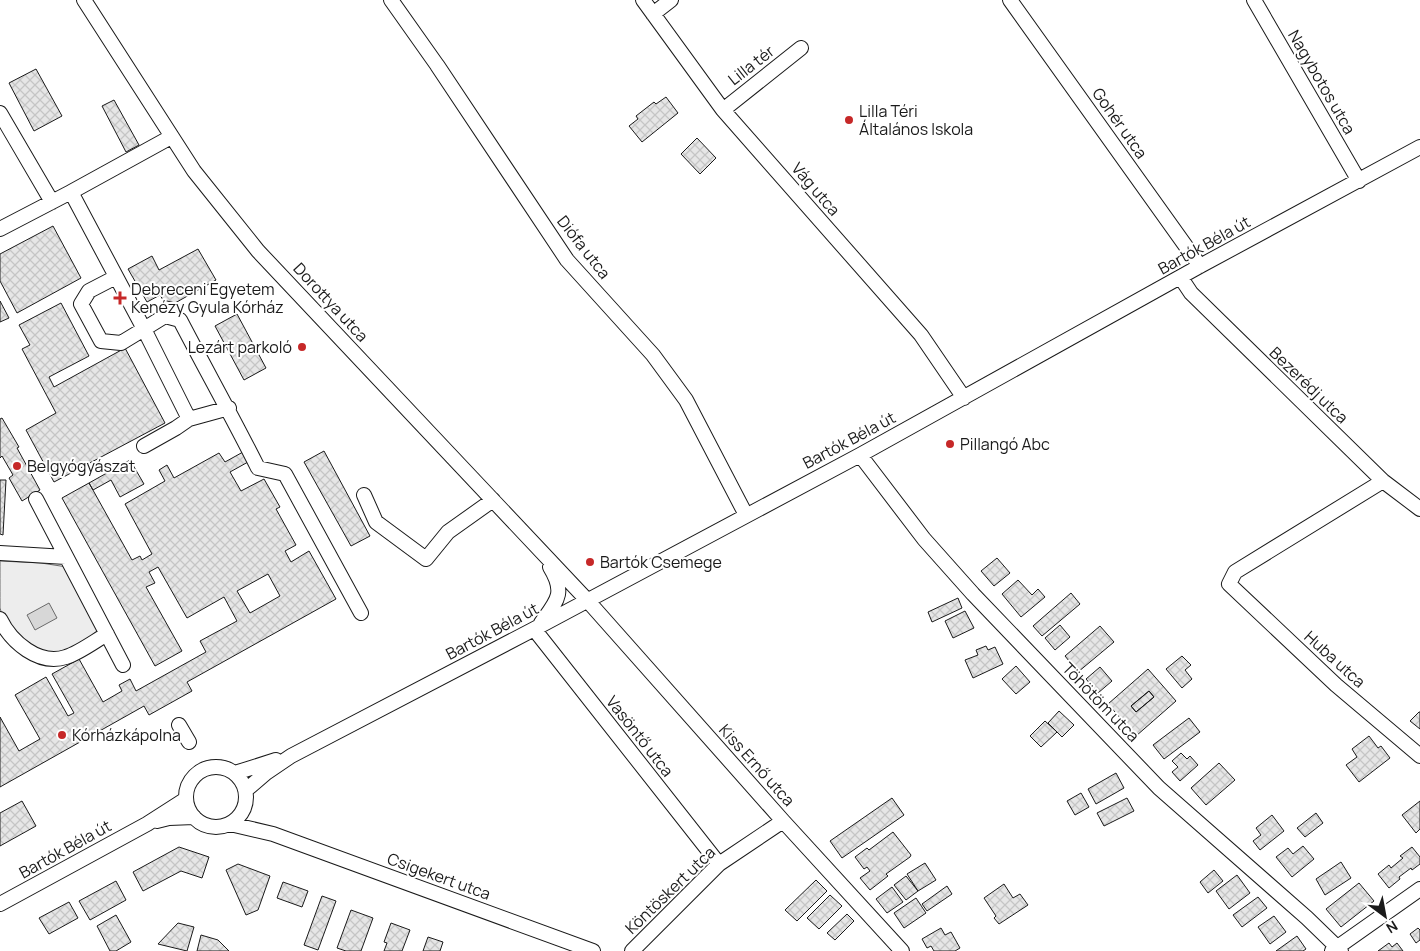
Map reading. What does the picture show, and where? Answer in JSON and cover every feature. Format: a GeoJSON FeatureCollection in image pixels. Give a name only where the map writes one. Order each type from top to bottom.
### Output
{"type":"FeatureCollection","features":[{"type":"Feature","properties":{"kind":"street","name":"Dorottya utca"},"geometry":{"type":"LineString","coordinates":[[84,0],[194,171],[258,251],[587,600]]}},
{"type":"Feature","properties":{"kind":"street","name":"Diófa utca"},"geometry":{"type":"LineString","coordinates":[[391,0],[437,64],[567,260],[653,355],[686,400],[746,514]]}},
{"type":"Feature","properties":{"kind":"street","name":"Vág utca"},"geometry":{"type":"LineString","coordinates":[[643,0],[723,110],[921,335],[964,398]]}},
{"type":"Feature","properties":{"kind":"street"},"geometry":{"type":"LineString","coordinates":[[653,14],[671,0]]}},
{"type":"Feature","properties":{"kind":"street","name":"Gohér utca"},"geometry":{"type":"LineString","coordinates":[[1010,0],[1200,266]]}},
{"type":"Feature","properties":{"kind":"street","name":"Nagybotos utca"},"geometry":{"type":"LineString","coordinates":[[1254,0],[1360,181]]}},
{"type":"Feature","properties":{"kind":"street","name":"Lilla tér"},"geometry":{"type":"LineString","coordinates":[[723,110],[801,48]]}},
{"type":"Feature","properties":{"kind":"street"},"geometry":{"type":"LineString","coordinates":[[3,111],[52,202]]}},
{"type":"Feature","properties":{"kind":"street"},"geometry":{"type":"LineString","coordinates":[[0,229],[171,137]]}},
{"type":"Feature","properties":{"kind":"street","name":"Bartók Béla út"},"geometry":{"type":"LineString","coordinates":[[291,756],[860,455],[1200,266],[1420,147]]}},
{"type":"Feature","properties":{"kind":"street"},"geometry":{"type":"LineString","coordinates":[[71,192],[144,329],[189,419]]}},
{"type":"Feature","properties":{"kind":"street"},"geometry":{"type":"LineString","coordinates":[[116,277],[89,291],[81,304],[101,341],[121,343],[165,316],[180,320],[214,386],[229,408],[258,468],[285,474],[361,613]]}},
{"type":"Feature","properties":{"kind":"street","name":"Bezerédj utca"},"geometry":{"type":"LineString","coordinates":[[1181,278],[1191,293],[1383,481],[1420,508]]}},
{"type":"Feature","properties":{"kind":"street"},"geometry":{"type":"LineString","coordinates":[[144,446],[189,419],[229,408]]}},
{"type":"Feature","properties":{"kind":"street","name":"Töhötöm utca"},"geometry":{"type":"LineString","coordinates":[[860,455],[924,539],[973,594],[1160,788],[1337,950]]}},
{"type":"Feature","properties":{"kind":"street","name":"Huba utca"},"geometry":{"type":"LineString","coordinates":[[1383,481],[1235,572],[1229,584],[1336,685],[1420,756]]}},
{"type":"Feature","properties":{"kind":"street"},"geometry":{"type":"LineString","coordinates":[[364,495],[376,522],[426,558],[448,532],[493,500]]}},
{"type":"Feature","properties":{"kind":"street"},"geometry":{"type":"LineString","coordinates":[[36,499],[123,665]]}},
{"type":"Feature","properties":{"kind":"street"},"geometry":{"type":"LineString","coordinates":[[536,628],[556,600],[559,589],[556,577],[537,548]]}},
{"type":"Feature","properties":{"kind":"street"},"geometry":{"type":"LineString","coordinates":[[0,553],[66,557]]}},
{"type":"Feature","properties":{"kind":"street","name":"Kiss Ernő utca"},"geometry":{"type":"LineString","coordinates":[[587,600],[783,821],[902,951]]}},
{"type":"Feature","properties":{"kind":"street","name":"Vasöntő utca"},"geometry":{"type":"LineString","coordinates":[[536,628],[720,864]]}},
{"type":"Feature","properties":{"kind":"street"},"geometry":{"type":"LineString","coordinates":[[2,630],[21,647],[38,655],[53,659],[66,657],[107,634]]}},
{"type":"Feature","properties":{"kind":"street"},"geometry":{"type":"LineString","coordinates":[[179,725],[189,742]]}},
{"type":"Feature","properties":{"kind":"street"},"geometry":{"type":"LineString","coordinates":[[235,773],[291,756]]}},
{"type":"Feature","properties":{"kind":"street"},"geometry":{"type":"LineString","coordinates":[[246,790],[266,773],[291,756]]}},
{"type":"Feature","properties":{"kind":"street"},"geometry":{"type":"LineString","coordinates":[[221,767],[235,773],[242,780],[246,790],[247,796],[244,810],[230,824],[210,827],[201,823],[188,809],[187,789],[191,779],[206,768],[221,767]]}},
{"type":"Feature","properties":{"kind":"street"},"geometry":{"type":"LineString","coordinates":[[147,824],[186,799]]}},
{"type":"Feature","properties":{"kind":"street"},"geometry":{"type":"LineString","coordinates":[[244,810],[273,834]]}},
{"type":"Feature","properties":{"kind":"street"},"geometry":{"type":"LineString","coordinates":[[147,824],[169,818],[194,817]]}},
{"type":"Feature","properties":{"kind":"street","name":"Köntöskert utca"},"geometry":{"type":"LineString","coordinates":[[632,951],[720,864],[783,821]]}},
{"type":"Feature","properties":{"kind":"street","name":"Bartók Béla út"},"geometry":{"type":"LineString","coordinates":[[0,904],[147,824]]}},
{"type":"Feature","properties":{"kind":"street"},"geometry":{"type":"LineString","coordinates":[[230,824],[273,834]]}},
{"type":"Feature","properties":{"kind":"street","name":"Csigekert utca"},"geometry":{"type":"LineString","coordinates":[[273,834],[593,951]]}},
{"type":"Feature","properties":{"kind":"street"},"geometry":{"type":"LineString","coordinates":[[1337,950],[1420,888]]}},
{"type":"Feature","properties":{"kind":"shaded area"},"geometry":{"type":"Polygon","coordinates":[[[0,561],[41,563],[67,567],[101,631],[60,654],[40,652],[22,641],[8,626],[0,608],[0,561]]]}},
{"type":"Feature","properties":{"kind":"shaded area"},"geometry":{"type":"Polygon","coordinates":[[[49,603],[57,618],[35,630],[27,615],[49,603]]]}},
{"type":"Feature","properties":{"kind":"building"},"geometry":{"type":"Polygon","coordinates":[[[36,69],[62,116],[34,131],[9,83],[36,69]]]}},
{"type":"Feature","properties":{"kind":"building"},"geometry":{"type":"Polygon","coordinates":[[[666,97],[678,113],[642,142],[629,126],[638,119],[636,116],[654,102],[656,104],[666,97]]]}},
{"type":"Feature","properties":{"kind":"building"},"geometry":{"type":"Polygon","coordinates":[[[114,100],[139,145],[126,152],[102,106],[114,100]]]}},
{"type":"Feature","properties":{"kind":"building"},"geometry":{"type":"Polygon","coordinates":[[[697,138],[716,158],[700,174],[681,154],[697,138]]]}},
{"type":"Feature","properties":{"kind":"building"},"geometry":{"type":"Polygon","coordinates":[[[53,226],[81,278],[17,313],[0,281],[0,254],[53,226]]]}},
{"type":"Feature","properties":{"kind":"building"},"geometry":{"type":"Polygon","coordinates":[[[198,249],[216,280],[175,303],[163,300],[160,295],[147,302],[128,269],[152,256],[159,270],[198,249]]]}},
{"type":"Feature","properties":{"kind":"building"},"geometry":{"type":"Polygon","coordinates":[[[0,301],[9,318],[0,322],[0,301]]]}},
{"type":"Feature","properties":{"kind":"building"},"geometry":{"type":"Polygon","coordinates":[[[61,303],[89,356],[49,377],[54,387],[125,348],[165,423],[54,482],[26,430],[56,413],[22,349],[30,345],[19,325],[61,303]]]}},
{"type":"Feature","properties":{"kind":"building"},"geometry":{"type":"Polygon","coordinates":[[[237,314],[266,368],[244,380],[215,326],[237,314]]]}},
{"type":"Feature","properties":{"kind":"building","name":"Belgyógyászat"},"geometry":{"type":"Polygon","coordinates":[[[2,418],[40,490],[22,501],[9,478],[13,475],[2,456],[0,458],[0,419],[2,418]]]}},
{"type":"Feature","properties":{"kind":"building"},"geometry":{"type":"Polygon","coordinates":[[[324,451],[370,536],[351,546],[304,462],[324,451]]]}},
{"type":"Feature","properties":{"kind":"building"},"geometry":{"type":"Polygon","coordinates":[[[243,452],[248,462],[230,472],[241,491],[264,479],[280,507],[276,509],[296,545],[285,551],[291,562],[309,551],[336,599],[187,682],[192,691],[149,715],[144,706],[0,787],[0,717],[19,751],[40,739],[15,695],[46,677],[68,716],[74,713],[52,674],[79,659],[103,702],[122,691],[119,685],[130,679],[136,691],[206,652],[200,641],[237,621],[224,597],[187,618],[158,567],[149,572],[155,583],[146,587],[182,651],[155,666],[62,498],[89,483],[132,560],[140,556],[142,560],[152,554],[125,504],[165,481],[159,470],[167,465],[174,478],[219,453],[225,462],[243,452]],[[268,574],[237,591],[250,613],[280,596],[268,574]]]}},
{"type":"Feature","properties":{"kind":"building"},"geometry":{"type":"Polygon","coordinates":[[[130,460],[144,484],[120,497],[111,480],[93,490],[89,483],[130,460]]]}},
{"type":"Feature","properties":{"kind":"building","name":"Belgyógyászat"},"geometry":{"type":"Polygon","coordinates":[[[0,480],[6,480],[3,535],[0,534],[0,480]]]}},
{"type":"Feature","properties":{"kind":"building"},"geometry":{"type":"Polygon","coordinates":[[[997,558],[1010,573],[994,586],[981,571],[997,558]]]}},
{"type":"Feature","properties":{"kind":"building"},"geometry":{"type":"Polygon","coordinates":[[[1018,580],[1032,595],[1038,589],[1045,597],[1021,617],[1002,594],[1018,580]]]}},
{"type":"Feature","properties":{"kind":"building"},"geometry":{"type":"Polygon","coordinates":[[[1071,593],[1080,604],[1042,636],[1033,626],[1071,593]]]}},
{"type":"Feature","properties":{"kind":"building"},"geometry":{"type":"Polygon","coordinates":[[[958,598],[962,608],[932,622],[928,612],[958,598]]]}},
{"type":"Feature","properties":{"kind":"building"},"geometry":{"type":"Polygon","coordinates":[[[965,611],[974,628],[953,638],[945,621],[965,611]]]}},
{"type":"Feature","properties":{"kind":"building"},"geometry":{"type":"Polygon","coordinates":[[[1060,625],[1070,637],[1055,650],[1045,638],[1060,625]]]}},
{"type":"Feature","properties":{"kind":"building"},"geometry":{"type":"Polygon","coordinates":[[[1100,626],[1114,642],[1078,672],[1065,656],[1100,626]]]}},
{"type":"Feature","properties":{"kind":"building"},"geometry":{"type":"Polygon","coordinates":[[[986,646],[988,650],[995,647],[1003,664],[973,678],[965,660],[978,655],[976,650],[986,646]]]}},
{"type":"Feature","properties":{"kind":"building"},"geometry":{"type":"Polygon","coordinates":[[[1182,656],[1191,665],[1185,670],[1192,679],[1182,688],[1166,669],[1182,656]]]}},
{"type":"Feature","properties":{"kind":"building"},"geometry":{"type":"Polygon","coordinates":[[[1016,666],[1030,682],[1016,694],[1002,679],[1016,666]]]}},
{"type":"Feature","properties":{"kind":"building"},"geometry":{"type":"Polygon","coordinates":[[[1100,667],[1112,681],[1098,693],[1086,679],[1100,667]]]}},
{"type":"Feature","properties":{"kind":"building"},"geometry":{"type":"Polygon","coordinates":[[[1148,669],[1176,701],[1136,736],[1108,704],[1148,669]],[[1149,691],[1131,706],[1136,712],[1154,697],[1149,691]]]}},
{"type":"Feature","properties":{"kind":"building"},"geometry":{"type":"Polygon","coordinates":[[[1149,691],[1154,697],[1136,712],[1131,706],[1149,691]]]}},
{"type":"Feature","properties":{"kind":"building"},"geometry":{"type":"Polygon","coordinates":[[[1059,711],[1074,725],[1062,737],[1048,723],[1059,711]]]}},
{"type":"Feature","properties":{"kind":"building"},"geometry":{"type":"Polygon","coordinates":[[[1420,712],[1420,729],[1410,721],[1420,712]]]}},
{"type":"Feature","properties":{"kind":"building"},"geometry":{"type":"Polygon","coordinates":[[[1189,718],[1200,732],[1164,759],[1153,745],[1189,718]]]}},
{"type":"Feature","properties":{"kind":"building"},"geometry":{"type":"Polygon","coordinates":[[[1045,721],[1057,732],[1041,747],[1030,736],[1045,721]]]}},
{"type":"Feature","properties":{"kind":"building"},"geometry":{"type":"Polygon","coordinates":[[[1369,736],[1378,748],[1381,746],[1390,758],[1359,782],[1346,765],[1357,757],[1352,749],[1369,736]]]}},
{"type":"Feature","properties":{"kind":"building"},"geometry":{"type":"Polygon","coordinates":[[[1181,753],[1187,759],[1190,756],[1198,765],[1180,781],[1172,772],[1178,767],[1172,761],[1181,753]]]}},
{"type":"Feature","properties":{"kind":"building"},"geometry":{"type":"Polygon","coordinates":[[[1219,763],[1235,780],[1206,805],[1191,788],[1219,763]]]}},
{"type":"Feature","properties":{"kind":"building"},"geometry":{"type":"Polygon","coordinates":[[[1116,773],[1124,788],[1096,804],[1088,789],[1116,773]]]}},
{"type":"Feature","properties":{"kind":"building"},"geometry":{"type":"Polygon","coordinates":[[[1081,793],[1089,807],[1075,815],[1067,801],[1081,793]]]}},
{"type":"Feature","properties":{"kind":"building"},"geometry":{"type":"Polygon","coordinates":[[[892,798],[904,815],[842,858],[830,841],[892,798]]]}},
{"type":"Feature","properties":{"kind":"building"},"geometry":{"type":"Polygon","coordinates":[[[1127,798],[1134,811],[1104,826],[1097,813],[1127,798]]]}},
{"type":"Feature","properties":{"kind":"building"},"geometry":{"type":"Polygon","coordinates":[[[22,801],[36,826],[0,846],[0,813],[22,801]]]}},
{"type":"Feature","properties":{"kind":"building"},"geometry":{"type":"Polygon","coordinates":[[[1420,801],[1420,829],[1416,833],[1402,815],[1420,801]]]}},
{"type":"Feature","properties":{"kind":"building"},"geometry":{"type":"Polygon","coordinates":[[[1316,813],[1323,823],[1305,837],[1297,828],[1316,813]]]}},
{"type":"Feature","properties":{"kind":"building"},"geometry":{"type":"Polygon","coordinates":[[[1272,815],[1284,831],[1260,850],[1253,841],[1261,835],[1256,828],[1272,815]]]}},
{"type":"Feature","properties":{"kind":"building"},"geometry":{"type":"Polygon","coordinates":[[[893,832],[911,855],[886,874],[888,876],[870,890],[860,878],[870,871],[867,867],[864,869],[855,857],[867,848],[869,850],[893,832]]]}},
{"type":"Feature","properties":{"kind":"building"},"geometry":{"type":"Polygon","coordinates":[[[1303,846],[1314,859],[1292,877],[1276,857],[1288,848],[1293,854],[1303,846]]]}},
{"type":"Feature","properties":{"kind":"building"},"geometry":{"type":"Polygon","coordinates":[[[179,847],[209,857],[202,878],[181,871],[143,891],[133,872],[179,847]]]}},
{"type":"Feature","properties":{"kind":"building"},"geometry":{"type":"Polygon","coordinates":[[[1412,847],[1420,857],[1420,864],[1399,877],[1400,879],[1389,888],[1378,874],[1389,865],[1391,868],[1403,858],[1400,856],[1412,847]]]}},
{"type":"Feature","properties":{"kind":"building"},"geometry":{"type":"Polygon","coordinates":[[[1341,862],[1351,878],[1325,895],[1316,879],[1341,862]]]}},
{"type":"Feature","properties":{"kind":"building"},"geometry":{"type":"Polygon","coordinates":[[[925,863],[936,880],[918,891],[907,874],[925,863]]]}},
{"type":"Feature","properties":{"kind":"building"},"geometry":{"type":"Polygon","coordinates":[[[238,864],[270,876],[258,910],[246,915],[226,870],[238,864]]]}},
{"type":"Feature","properties":{"kind":"building"},"geometry":{"type":"Polygon","coordinates":[[[1214,870],[1223,881],[1208,893],[1200,882],[1214,870]]]}},
{"type":"Feature","properties":{"kind":"building"},"geometry":{"type":"Polygon","coordinates":[[[1237,875],[1250,893],[1229,909],[1216,891],[1237,875]]]}},
{"type":"Feature","properties":{"kind":"building"},"geometry":{"type":"Polygon","coordinates":[[[906,876],[918,891],[906,900],[894,885],[906,876]]]}},
{"type":"Feature","properties":{"kind":"building"},"geometry":{"type":"Polygon","coordinates":[[[816,880],[827,891],[797,921],[785,910],[816,880]]]}},
{"type":"Feature","properties":{"kind":"building"},"geometry":{"type":"Polygon","coordinates":[[[116,881],[126,900],[90,920],[79,901],[116,881]]]}},
{"type":"Feature","properties":{"kind":"building"},"geometry":{"type":"Polygon","coordinates":[[[283,882],[308,891],[302,907],[277,898],[283,882]]]}},
{"type":"Feature","properties":{"kind":"building"},"geometry":{"type":"Polygon","coordinates":[[[1359,883],[1374,901],[1341,927],[1326,909],[1359,883]]]}},
{"type":"Feature","properties":{"kind":"building"},"geometry":{"type":"Polygon","coordinates":[[[1004,884],[1013,898],[1020,894],[1028,905],[999,924],[984,898],[1004,884]]]}},
{"type":"Feature","properties":{"kind":"building"},"geometry":{"type":"Polygon","coordinates":[[[947,886],[952,894],[927,911],[922,904],[947,886]]]}},
{"type":"Feature","properties":{"kind":"building"},"geometry":{"type":"Polygon","coordinates":[[[892,887],[903,902],[887,913],[876,899],[892,887]]]}},
{"type":"Feature","properties":{"kind":"building"},"geometry":{"type":"Polygon","coordinates":[[[830,895],[842,906],[819,929],[807,918],[830,895]]]}},
{"type":"Feature","properties":{"kind":"building"},"geometry":{"type":"Polygon","coordinates":[[[322,896],[336,901],[318,950],[304,945],[322,896]]]}},
{"type":"Feature","properties":{"kind":"building"},"geometry":{"type":"Polygon","coordinates":[[[1258,897],[1267,908],[1242,927],[1233,915],[1258,897]]]}},
{"type":"Feature","properties":{"kind":"building"},"geometry":{"type":"Polygon","coordinates":[[[916,898],[926,913],[904,928],[894,913],[916,898]]]}},
{"type":"Feature","properties":{"kind":"building"},"geometry":{"type":"Polygon","coordinates":[[[69,902],[78,918],[49,934],[39,918],[69,902]]]}},
{"type":"Feature","properties":{"kind":"building"},"geometry":{"type":"Polygon","coordinates":[[[351,910],[373,918],[361,951],[346,951],[337,948],[351,910]]]}},
{"type":"Feature","properties":{"kind":"building"},"geometry":{"type":"Polygon","coordinates":[[[847,914],[854,921],[835,940],[827,933],[847,914]]]}},
{"type":"Feature","properties":{"kind":"building"},"geometry":{"type":"Polygon","coordinates":[[[116,915],[131,942],[116,951],[110,951],[97,926],[116,915]]]}},
{"type":"Feature","properties":{"kind":"building"},"geometry":{"type":"Polygon","coordinates":[[[1274,916],[1286,932],[1270,944],[1258,927],[1274,916]]]}},
{"type":"Feature","properties":{"kind":"building"},"geometry":{"type":"Polygon","coordinates":[[[178,923],[194,927],[187,951],[158,944],[178,923]]]}},
{"type":"Feature","properties":{"kind":"building"},"geometry":{"type":"Polygon","coordinates":[[[391,923],[410,930],[402,951],[384,951],[387,943],[384,942],[391,923]]]}},
{"type":"Feature","properties":{"kind":"building"},"geometry":{"type":"Polygon","coordinates":[[[941,928],[945,935],[951,932],[960,948],[955,951],[934,951],[931,946],[927,948],[922,939],[941,928]]]}},
{"type":"Feature","properties":{"kind":"building"},"geometry":{"type":"Polygon","coordinates":[[[1418,928],[1420,930],[1420,940],[1416,943],[1410,934],[1418,928]]]}},
{"type":"Feature","properties":{"kind":"building"},"geometry":{"type":"Polygon","coordinates":[[[201,935],[218,940],[229,951],[197,951],[201,935]]]}},
{"type":"Feature","properties":{"kind":"building"},"geometry":{"type":"Polygon","coordinates":[[[1297,936],[1306,949],[1303,951],[1276,951],[1297,936]]]}},
{"type":"Feature","properties":{"kind":"building"},"geometry":{"type":"Polygon","coordinates":[[[428,937],[443,942],[440,951],[423,951],[428,937]]]}},
{"type":"Feature","properties":{"kind":"building"},"geometry":{"type":"Polygon","coordinates":[[[1389,943],[1392,947],[1397,943],[1403,951],[1378,951],[1389,943]]]}},
{"type":"Feature","properties":{"kind":"place","name":"Lilla Téri Általános Iskola"},"geometry":{"type":"Point","coordinates":[849,120]}},
{"type":"Feature","properties":{"kind":"place","name":"Debreceni Egyetem Kenézy Gyula Kórház"},"geometry":{"type":"Point","coordinates":[120,298]}},
{"type":"Feature","properties":{"kind":"place","name":"Lezárt parkoló"},"geometry":{"type":"Point","coordinates":[302,347]}},
{"type":"Feature","properties":{"kind":"place","name":"Pillangó Abc"},"geometry":{"type":"Point","coordinates":[950,444]}},
{"type":"Feature","properties":{"kind":"place","name":"Belgyógyászat"},"geometry":{"type":"Point","coordinates":[17,466]}},
{"type":"Feature","properties":{"kind":"place","name":"Bartók Csemege"},"geometry":{"type":"Point","coordinates":[590,562]}},
{"type":"Feature","properties":{"kind":"place","name":"Kórházkápolna"},"geometry":{"type":"Point","coordinates":[62,735]}}]}
